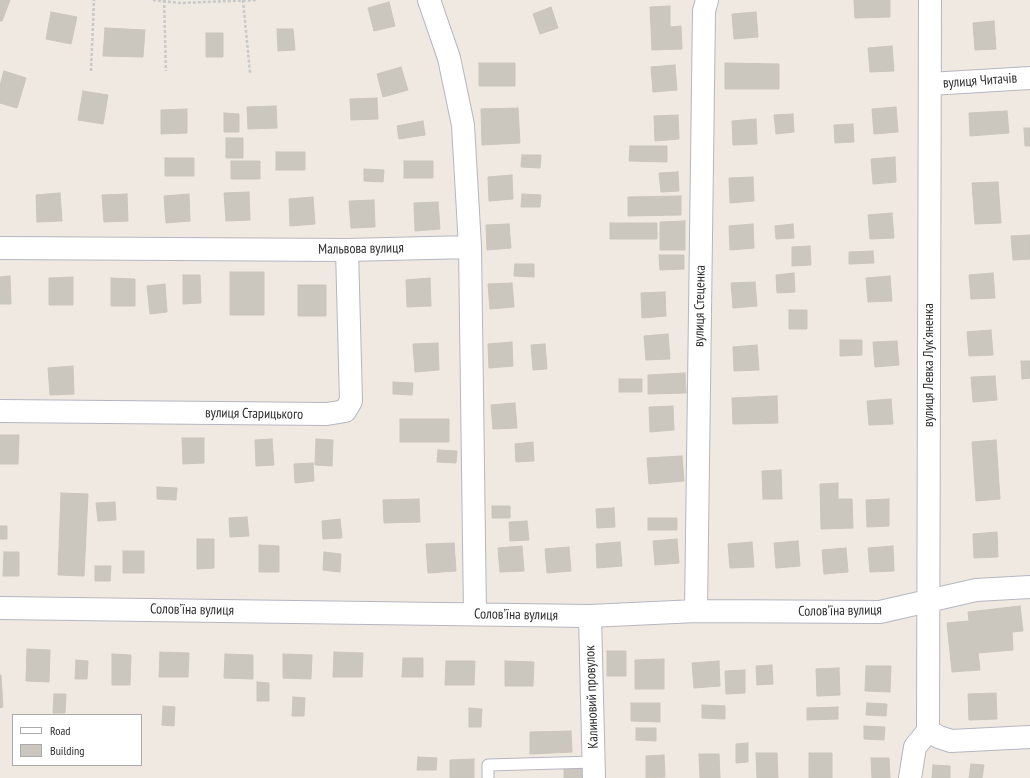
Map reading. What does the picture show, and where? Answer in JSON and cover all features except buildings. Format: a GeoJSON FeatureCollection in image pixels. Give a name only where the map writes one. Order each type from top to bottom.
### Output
{"type":"FeatureCollection","features":[{"type":"Feature","properties":{"kind":"street"},"geometry":{"type":"LineString","coordinates":[[429,0],[449,58],[463,125],[470,247],[475,614]]}},
{"type":"Feature","properties":{"kind":"street","name":"вулиця Стеценка"},"geometry":{"type":"LineString","coordinates":[[696,612],[704,11],[707,0]]}},
{"type":"Feature","properties":{"kind":"street","name":"вулиця Левка Лукʼяненка"},"geometry":{"type":"LineString","coordinates":[[928,731],[930,0]]}},
{"type":"Feature","properties":{"kind":"street","name":"вулиця Читачів"},"geometry":{"type":"LineString","coordinates":[[930,84],[1030,78]]}},
{"type":"Feature","properties":{"kind":"street","name":"Мальвова вулиця"},"geometry":{"type":"LineString","coordinates":[[0,248],[347,250],[470,247]]}},
{"type":"Feature","properties":{"kind":"street","name":"вулиця Старицького"},"geometry":{"type":"LineString","coordinates":[[0,411],[327,414],[345,410],[351,401],[347,250]]}},
{"type":"Feature","properties":{"kind":"street","name":"Соловʼїна вулиця"},"geometry":{"type":"LineString","coordinates":[[0,608],[590,616],[696,612],[880,612],[976,590],[1030,588]]}},
{"type":"Feature","properties":{"kind":"street","name":"Калиновий провулок"},"geometry":{"type":"LineString","coordinates":[[590,616],[594,770]]}},
{"type":"Feature","properties":{"kind":"street"},"geometry":{"type":"LineString","coordinates":[[910,778],[915,747],[928,731],[939,738],[952,741],[1030,737]]}},
{"type":"Feature","properties":{"kind":"lane"},"geometry":{"type":"LineString","coordinates":[[488,778],[488,764],[594,770]]}},
{"type":"Feature","properties":{"kind":"path"},"geometry":{"type":"LineString","coordinates":[[91,71],[94,0]]}},
{"type":"Feature","properties":{"kind":"path"},"geometry":{"type":"LineString","coordinates":[[153,0],[180,3],[258,0]]}},
{"type":"Feature","properties":{"kind":"path"},"geometry":{"type":"LineString","coordinates":[[164,1],[166,71]]}},
{"type":"Feature","properties":{"kind":"path"},"geometry":{"type":"LineString","coordinates":[[243,1],[250,73]]}}]}
